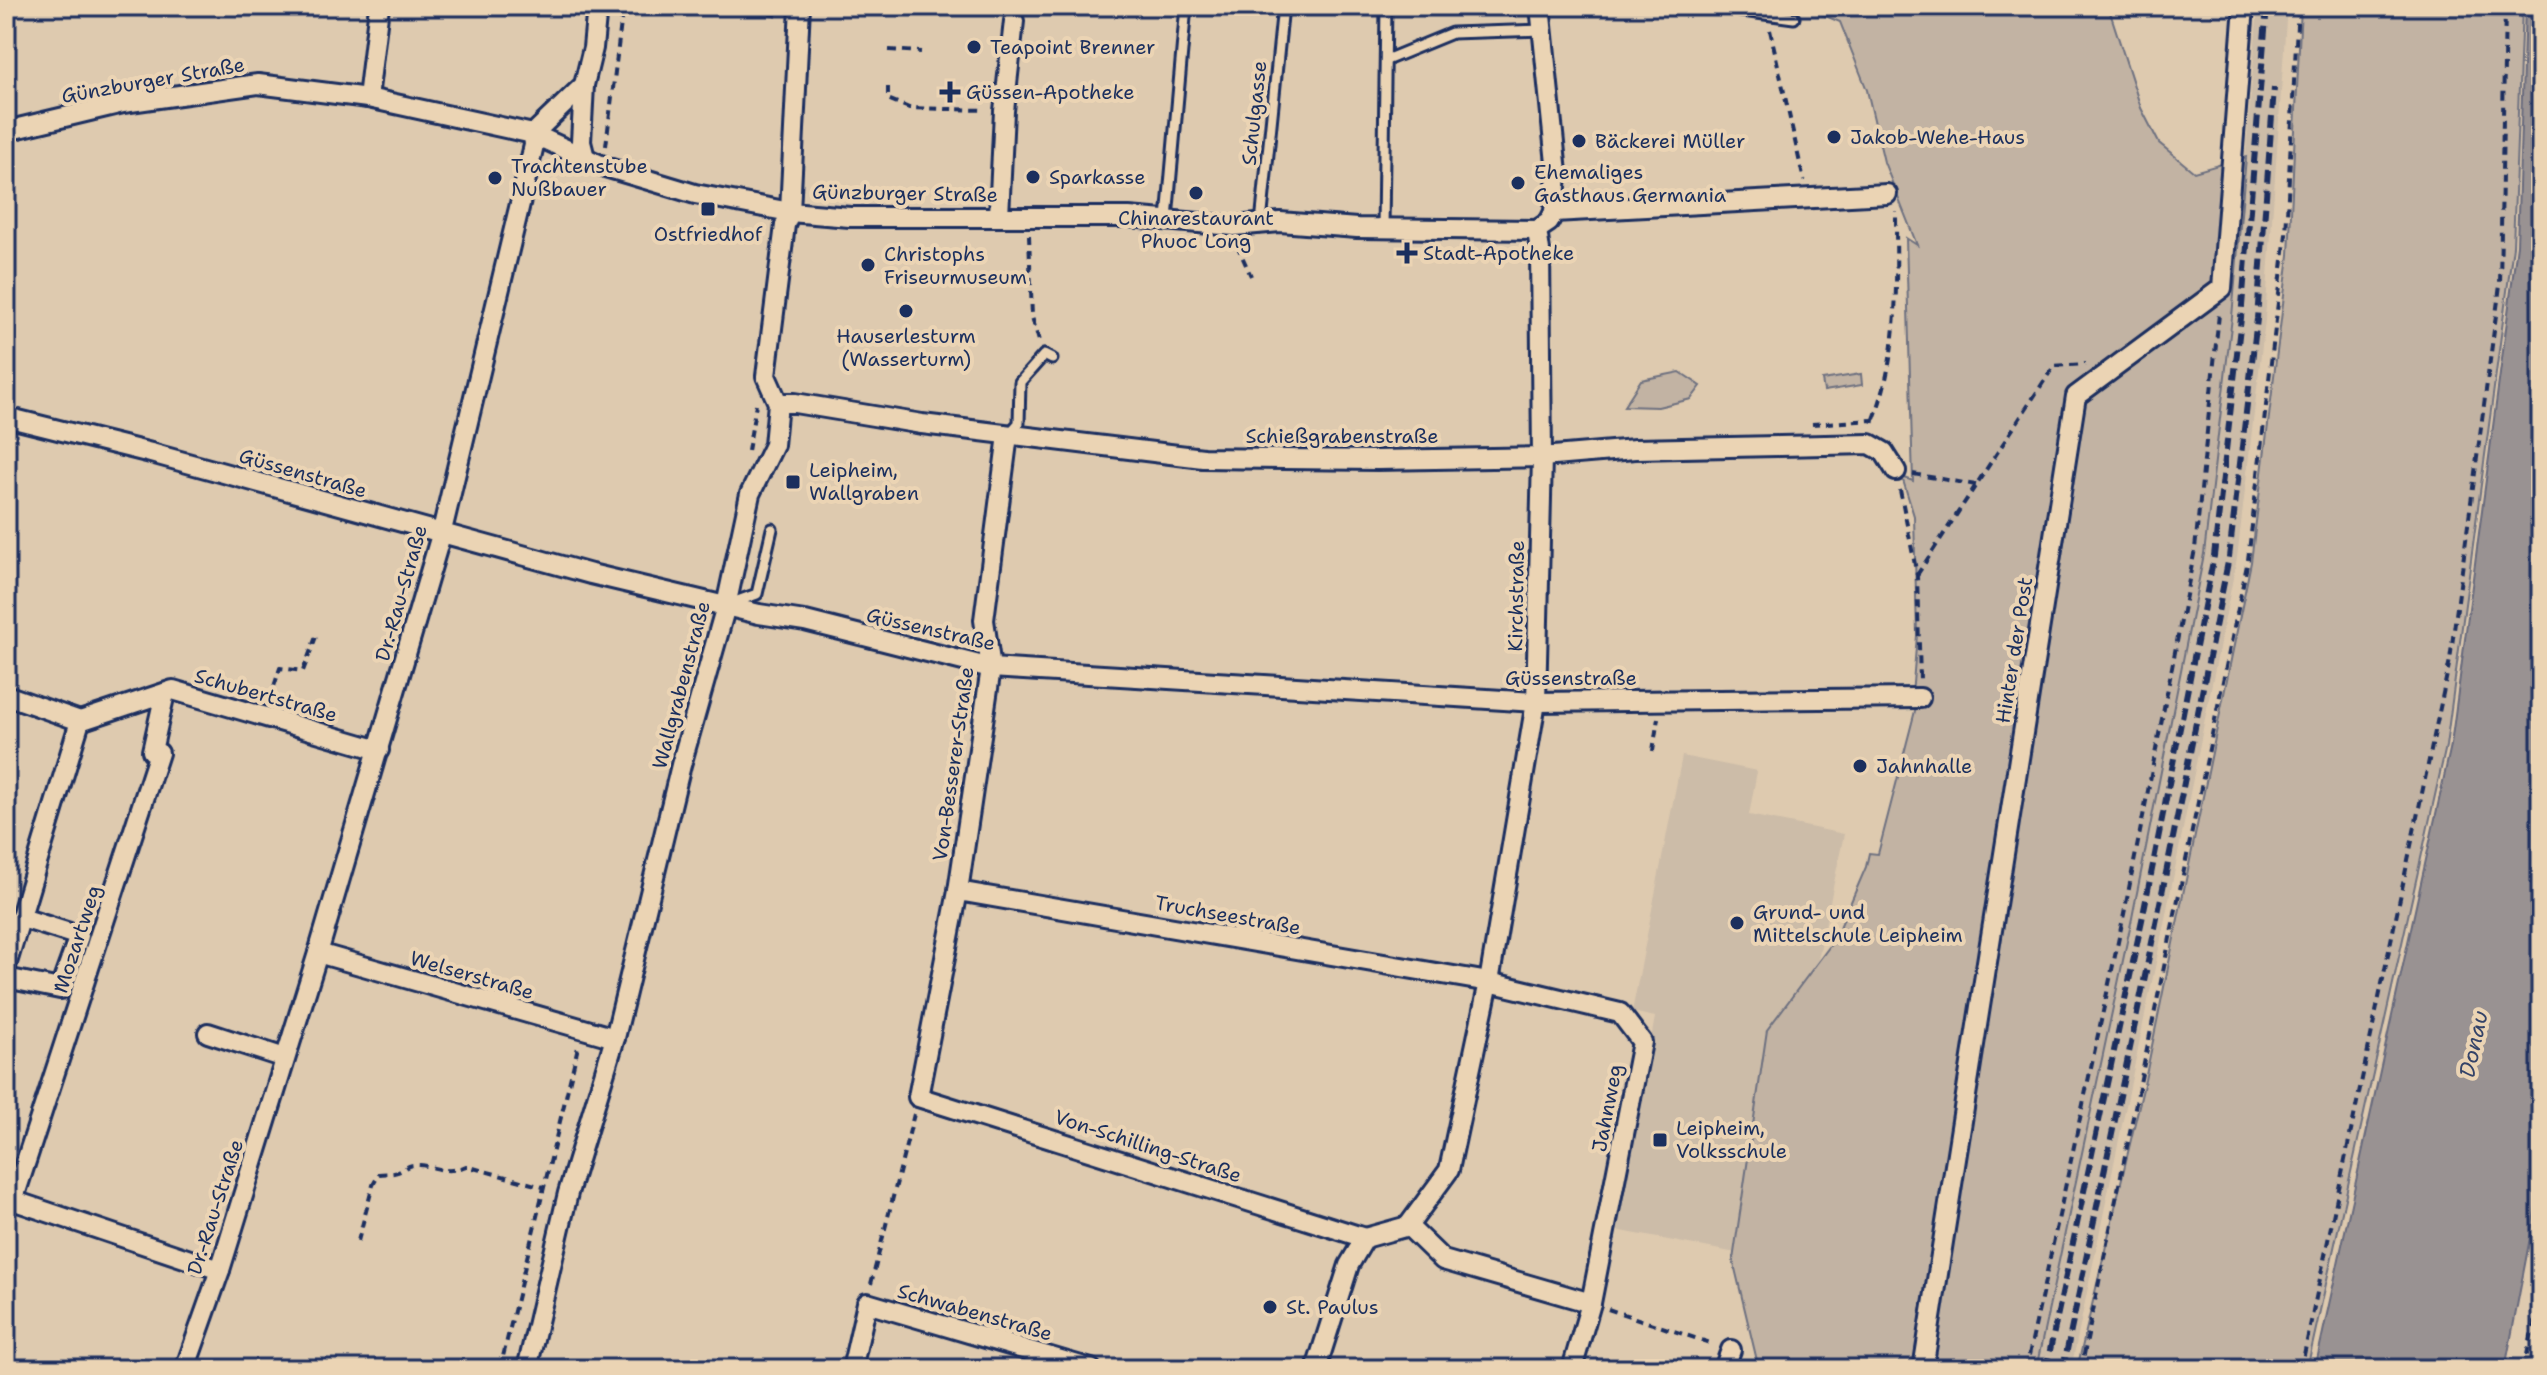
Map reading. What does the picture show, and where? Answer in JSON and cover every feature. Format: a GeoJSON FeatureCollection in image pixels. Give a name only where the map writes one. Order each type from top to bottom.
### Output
{"type":"FeatureCollection","features":[{"type":"Feature","properties":{"kind":"street"},"geometry":{"type":"LineString","coordinates":[[368,98],[379,6]]}},
{"type":"Feature","properties":{"kind":"street"},"geometry":{"type":"LineString","coordinates":[[585,158],[581,142],[584,85],[593,48],[597,6]]}},
{"type":"Feature","properties":{"kind":"street","name":"Wallgrabenstraße"},"geometry":{"type":"LineString","coordinates":[[527,1369],[568,1193],[615,1038],[681,765],[726,606],[750,494],[774,445],[778,403],[766,376],[785,225],[790,212],[800,6]]}},
{"type":"Feature","properties":{"kind":"street"},"geometry":{"type":"LineString","coordinates":[[1537,230],[1549,222],[1554,212],[1557,173],[1540,6]]}},
{"type":"Feature","properties":{"kind":"street"},"geometry":{"type":"LineString","coordinates":[[2222,288],[2244,6]]}},
{"type":"Feature","properties":{"kind":"street"},"geometry":{"type":"LineString","coordinates":[[999,216],[1004,111],[1014,21]]}},
{"type":"Feature","properties":{"kind":"street","name":"Günzburger Straße"},"geometry":{"type":"LineString","coordinates":[[6,131],[131,102],[258,84],[368,98],[533,134],[605,167],[713,198],[790,212],[850,217],[1028,216],[1167,219],[1234,226],[1261,223],[1383,229],[1537,230]]}},
{"type":"Feature","properties":{"kind":"street"},"geometry":{"type":"LineString","coordinates":[[533,134],[584,85]]}},
{"type":"Feature","properties":{"kind":"street","name":"Dr.-Rau-Straße"},"geometry":{"type":"LineString","coordinates":[[185,1369],[220,1270],[318,953],[441,535],[534,145],[533,134]]}},
{"type":"Feature","properties":{"kind":"street"},"geometry":{"type":"LineString","coordinates":[[1554,212],[1887,194]]}},
{"type":"Feature","properties":{"kind":"street","name":"Kirchstraße"},"geometry":{"type":"LineString","coordinates":[[1408,1226],[1449,1170],[1489,982],[1536,702],[1542,457],[1540,251],[1537,230]]}},
{"type":"Feature","properties":{"kind":"street","name":"Hinter der Post"},"geometry":{"type":"LineString","coordinates":[[1923,1369],[2076,396],[2222,288]]}},
{"type":"Feature","properties":{"kind":"street","name":"Schießgrabenstraße"},"geometry":{"type":"LineString","coordinates":[[778,403],[1203,458],[1377,460],[1542,457],[1635,449],[1870,444]]}},
{"type":"Feature","properties":{"kind":"street","name":"Güssenstraße"},"geometry":{"type":"LineString","coordinates":[[6,417],[151,453],[441,535],[991,668],[1536,702],[1920,698]]}},
{"type":"Feature","properties":{"kind":"street","name":"Von-Besserer-Straße"},"geometry":{"type":"LineString","coordinates":[[918,1097],[958,891],[991,668],[984,620],[1008,435]]}},
{"type":"Feature","properties":{"kind":"street"},"geometry":{"type":"LineString","coordinates":[[1870,444],[1884,452],[1896,471]]}},
{"type":"Feature","properties":{"kind":"street","name":"Schubertstraße"},"geometry":{"type":"LineString","coordinates":[[80,721],[173,690],[379,750]]}},
{"type":"Feature","properties":{"kind":"street","name":"Mozartweg"},"geometry":{"type":"LineString","coordinates":[[9,1200],[159,753],[152,751],[165,693]]}},
{"type":"Feature","properties":{"kind":"street"},"geometry":{"type":"LineString","coordinates":[[6,695],[80,721],[6,966]]}},
{"type":"Feature","properties":{"kind":"street","name":"Truchseestraße"},"geometry":{"type":"LineString","coordinates":[[958,891],[1489,982]]}},
{"type":"Feature","properties":{"kind":"street"},"geometry":{"type":"LineString","coordinates":[[6,978],[60,989],[79,936],[22,918]]}},
{"type":"Feature","properties":{"kind":"street","name":"Welserstraße"},"geometry":{"type":"LineString","coordinates":[[318,953],[615,1038]]}},
{"type":"Feature","properties":{"kind":"street","name":"Jahnweg"},"geometry":{"type":"LineString","coordinates":[[1489,982],[1620,1013],[1642,1042],[1591,1303],[1572,1369]]}},
{"type":"Feature","properties":{"kind":"street"},"geometry":{"type":"LineString","coordinates":[[208,1033],[285,1058]]}},
{"type":"Feature","properties":{"kind":"street","name":"Von-Schilling-Straße"},"geometry":{"type":"LineString","coordinates":[[918,1097],[1365,1238]]}},
{"type":"Feature","properties":{"kind":"street"},"geometry":{"type":"LineString","coordinates":[[9,1200],[220,1270]]}},
{"type":"Feature","properties":{"kind":"street"},"geometry":{"type":"LineString","coordinates":[[1316,1369],[1349,1265],[1365,1238],[1408,1226],[1443,1260],[1591,1303]]}},
{"type":"Feature","properties":{"kind":"street","name":"Schwabenstraße"},"geometry":{"type":"LineString","coordinates":[[852,1369],[867,1303],[1091,1369]]}},
{"type":"Feature","properties":{"kind":"street"},"geometry":{"type":"LineString","coordinates":[[1724,1369],[1731,1350]]}},
{"type":"Feature","properties":{"kind":"lane"},"geometry":{"type":"LineString","coordinates":[[1167,219],[1186,6]]}},
{"type":"Feature","properties":{"kind":"lane","name":"Schulgasse"},"geometry":{"type":"LineString","coordinates":[[1261,223],[1283,6]]}},
{"type":"Feature","properties":{"kind":"lane"},"geometry":{"type":"LineString","coordinates":[[1383,229],[1386,6]]}},
{"type":"Feature","properties":{"kind":"lane"},"geometry":{"type":"LineString","coordinates":[[1705,6],[1794,18]]}},
{"type":"Feature","properties":{"kind":"lane"},"geometry":{"type":"LineString","coordinates":[[1386,60],[1452,33],[1542,30]]}},
{"type":"Feature","properties":{"kind":"lane"},"geometry":{"type":"LineString","coordinates":[[1008,435],[1019,423],[1020,382],[1048,357]]}},
{"type":"Feature","properties":{"kind":"lane"},"geometry":{"type":"LineString","coordinates":[[726,606],[757,594],[772,529]]}},
{"type":"Feature","properties":{"kind":"path"},"geometry":{"type":"LineString","coordinates":[[605,167],[606,134],[623,6]]}},
{"type":"Feature","properties":{"kind":"path"},"geometry":{"type":"LineString","coordinates":[[728,6],[784,16],[785,6]]}},
{"type":"Feature","properties":{"kind":"path"},"geometry":{"type":"LineString","coordinates":[[2081,1369],[2248,560],[2286,234],[2298,6]]}},
{"type":"Feature","properties":{"kind":"path"},"geometry":{"type":"LineString","coordinates":[[2301,1369],[2450,660],[2500,285],[2505,6]]}},
{"type":"Feature","properties":{"kind":"path"},"geometry":{"type":"LineString","coordinates":[[1769,16],[1807,197]]}},
{"type":"Feature","properties":{"kind":"path"},"geometry":{"type":"LineString","coordinates":[[889,50],[921,52]]}},
{"type":"Feature","properties":{"kind":"path"},"geometry":{"type":"LineString","coordinates":[[888,87],[888,99],[909,108],[1004,111]]}},
{"type":"Feature","properties":{"kind":"path"},"geometry":{"type":"LineString","coordinates":[[1870,444],[1873,420],[1881,399],[1895,335],[1895,193],[1887,194]]}},
{"type":"Feature","properties":{"kind":"path"},"geometry":{"type":"LineString","coordinates":[[1028,216],[1032,317],[1048,357]]}},
{"type":"Feature","properties":{"kind":"path"},"geometry":{"type":"LineString","coordinates":[[1234,226],[1236,242],[1251,276]]}},
{"type":"Feature","properties":{"kind":"path"},"geometry":{"type":"LineString","coordinates":[[2026,1369],[2124,914],[2195,549],[2222,288]]}},
{"type":"Feature","properties":{"kind":"path"},"geometry":{"type":"LineString","coordinates":[[1917,575],[2054,366],[2119,363]]}},
{"type":"Feature","properties":{"kind":"path"},"geometry":{"type":"LineString","coordinates":[[1812,424],[1873,420]]}},
{"type":"Feature","properties":{"kind":"path"},"geometry":{"type":"LineString","coordinates":[[1920,698],[1917,575],[1896,471],[1976,485]]}},
{"type":"Feature","properties":{"kind":"path"},"geometry":{"type":"LineString","coordinates":[[265,717],[280,668],[303,671],[317,634]]}},
{"type":"Feature","properties":{"kind":"path"},"geometry":{"type":"LineString","coordinates":[[1653,751],[1661,701]]}},
{"type":"Feature","properties":{"kind":"path"},"geometry":{"type":"LineString","coordinates":[[500,1369],[582,1029]]}},
{"type":"Feature","properties":{"kind":"path"},"geometry":{"type":"LineString","coordinates":[[867,1303],[918,1097]]}},
{"type":"Feature","properties":{"kind":"path"},"geometry":{"type":"LineString","coordinates":[[358,1241],[373,1185],[379,1174],[396,1173],[406,1166],[417,1164],[438,1171],[466,1166],[543,1187]]}},
{"type":"Feature","properties":{"kind":"path"},"geometry":{"type":"LineString","coordinates":[[2524,1369],[2541,1289]]}},
{"type":"Feature","properties":{"kind":"path"},"geometry":{"type":"LineString","coordinates":[[1591,1303],[1731,1350]]}},
{"type":"Feature","properties":{"kind":"shaded area"},"geometry":{"type":"Polygon","coordinates":[[[1809,6],[2108,6],[2141,108],[2159,143],[2194,172],[2246,157],[2232,317],[2204,554],[2132,918],[2036,1369],[1759,1369],[1733,1260],[1767,1030],[1835,939],[1869,853],[1878,854],[1916,707],[1911,707],[1917,635],[1914,516],[1902,477],[1913,481],[1906,238],[1917,245],[1884,162],[1867,90],[1840,22],[1811,10],[1809,6]]]}},
{"type":"Feature","properties":{"kind":"shaded area"},"geometry":{"type":"Polygon","coordinates":[[[2258,6],[2287,6],[2265,320],[2237,558],[2071,1369],[2036,1369],[2132,918],[2204,554],[2232,317],[2258,6]]]}},
{"type":"Feature","properties":{"kind":"shaded area"},"geometry":{"type":"Polygon","coordinates":[[[2301,6],[2522,6],[2513,246],[2446,746],[2307,1369],[2077,1369],[2145,1080],[2251,562],[2289,255],[2301,6]]]}},
{"type":"Feature","properties":{"kind":"shaded area"},"geometry":{"type":"Polygon","coordinates":[[[1680,372],[1701,386],[1691,399],[1658,407],[1624,406],[1641,380],[1680,372]]]}},
{"type":"Feature","properties":{"kind":"shaded area"},"geometry":{"type":"Polygon","coordinates":[[[1861,374],[1862,385],[1824,391],[1822,380],[1861,374]]]}},
{"type":"Feature","properties":{"kind":"shaded area","name":"Grund- und Mittelschule Leipheim"},"geometry":{"type":"Polygon","coordinates":[[[1682,756],[1757,771],[1749,815],[1844,834],[1757,1257],[1616,1230],[1655,1017],[1632,1012],[1682,756]]]}},
{"type":"Feature","properties":{"kind":"water","name":"Donau"},"geometry":{"type":"Polygon","coordinates":[[[2525,6],[2541,6],[2541,1180],[2505,1369],[2315,1369],[2451,745],[2517,245],[2525,6]]]}},
{"type":"Feature","properties":{"kind":"railway"},"geometry":{"type":"LineString","coordinates":[[2046,1369],[2142,920],[2214,556],[2241,318],[2267,6]]}},
{"type":"Feature","properties":{"kind":"railway"},"geometry":{"type":"LineString","coordinates":[[2063,1369],[2229,557],[2257,319],[2274,88]]}},
{"type":"Feature","properties":{"kind":"place","name":"Teapoint Brenner"},"geometry":{"type":"Point","coordinates":[974,47]}},
{"type":"Feature","properties":{"kind":"place","name":"Güssen-Apotheke"},"geometry":{"type":"Point","coordinates":[950,92]}},
{"type":"Feature","properties":{"kind":"place","name":"Jakob-Wehe-Haus"},"geometry":{"type":"Point","coordinates":[1834,137]}},
{"type":"Feature","properties":{"kind":"place","name":"Bäckerei Müller"},"geometry":{"type":"Point","coordinates":[1579,141]}},
{"type":"Feature","properties":{"kind":"place","name":"Sparkasse"},"geometry":{"type":"Point","coordinates":[1033,177]}},
{"type":"Feature","properties":{"kind":"place","name":"Trachtenstube Nußbauer"},"geometry":{"type":"Point","coordinates":[495,178]}},
{"type":"Feature","properties":{"kind":"place","name":"Ehemaliges Gasthaus Germania"},"geometry":{"type":"Point","coordinates":[1518,183]}},
{"type":"Feature","properties":{"kind":"place","name":"Chinarestaurant Phuoc Long"},"geometry":{"type":"Point","coordinates":[1196,193]}},
{"type":"Feature","properties":{"kind":"place","name":"Ostfriedhof"},"geometry":{"type":"Point","coordinates":[708,209]}},
{"type":"Feature","properties":{"kind":"place","name":"Stadt-Apotheke"},"geometry":{"type":"Point","coordinates":[1407,253]}},
{"type":"Feature","properties":{"kind":"place","name":"Christophs Friseurmuseum"},"geometry":{"type":"Point","coordinates":[868,265]}},
{"type":"Feature","properties":{"kind":"place","name":"Hauserlesturm (Wasserturm)"},"geometry":{"type":"Point","coordinates":[906,311]}},
{"type":"Feature","properties":{"kind":"place","name":"Leipheim, Wallgraben"},"geometry":{"type":"Point","coordinates":[793,482]}},
{"type":"Feature","properties":{"kind":"place","name":"Jahnhalle"},"geometry":{"type":"Point","coordinates":[1860,766]}},
{"type":"Feature","properties":{"kind":"place","name":"Grund- und Mittelschule Leipheim"},"geometry":{"type":"Point","coordinates":[1737,923]}},
{"type":"Feature","properties":{"kind":"place","name":"Leipheim, Volksschule"},"geometry":{"type":"Point","coordinates":[1660,1140]}},
{"type":"Feature","properties":{"kind":"place","name":"St. Paulus"},"geometry":{"type":"Point","coordinates":[1270,1307]}}]}
